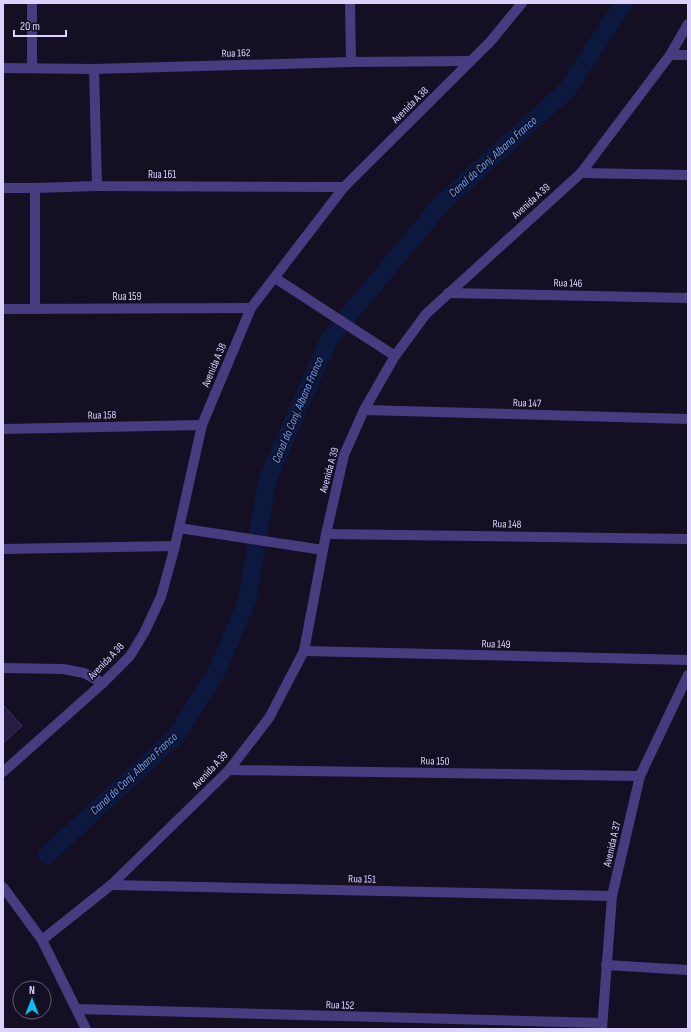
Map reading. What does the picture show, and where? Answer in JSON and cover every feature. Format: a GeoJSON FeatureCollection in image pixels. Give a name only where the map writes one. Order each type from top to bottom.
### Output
{"type":"FeatureCollection","features":[{"type":"Feature","properties":{"kind":"street"},"geometry":{"type":"LineString","coordinates":[[32,3],[32,68]]}},
{"type":"Feature","properties":{"kind":"street"},"geometry":{"type":"LineString","coordinates":[[350,3],[351,62]]}},
{"type":"Feature","properties":{"kind":"street","name":"Avenida A 38"},"geometry":{"type":"LineString","coordinates":[[3,772],[103,683],[130,656],[144,633],[161,597],[175,546],[202,425],[251,308],[344,187],[490,42],[522,3]]}},
{"type":"Feature","properties":{"kind":"street","name":"Avenida A 39"},"geometry":{"type":"LineString","coordinates":[[42,940],[111,885],[229,770],[269,718],[304,652],[326,534],[344,455],[364,410],[395,356],[426,314],[581,173],[670,55],[688,24]]}},
{"type":"Feature","properties":{"kind":"street"},"geometry":{"type":"LineString","coordinates":[[670,55],[688,55]]}},
{"type":"Feature","properties":{"kind":"street","name":"Rua 162"},"geometry":{"type":"LineString","coordinates":[[3,68],[94,69],[351,62],[471,61]]}},
{"type":"Feature","properties":{"kind":"street"},"geometry":{"type":"LineString","coordinates":[[94,69],[97,186]]}},
{"type":"Feature","properties":{"kind":"street"},"geometry":{"type":"LineString","coordinates":[[581,173],[688,175]]}},
{"type":"Feature","properties":{"kind":"street","name":"Rua 161"},"geometry":{"type":"LineString","coordinates":[[3,188],[97,186],[344,187]]}},
{"type":"Feature","properties":{"kind":"street"},"geometry":{"type":"LineString","coordinates":[[35,188],[35,308]]}},
{"type":"Feature","properties":{"kind":"street"},"geometry":{"type":"LineString","coordinates":[[275,278],[395,356]]}},
{"type":"Feature","properties":{"kind":"street","name":"Rua 146"},"geometry":{"type":"LineString","coordinates":[[448,293],[688,298]]}},
{"type":"Feature","properties":{"kind":"street","name":"Rua 159"},"geometry":{"type":"LineString","coordinates":[[3,309],[251,308]]}},
{"type":"Feature","properties":{"kind":"street","name":"Rua 147"},"geometry":{"type":"LineString","coordinates":[[364,410],[688,419]]}},
{"type":"Feature","properties":{"kind":"street","name":"Rua 158"},"geometry":{"type":"LineString","coordinates":[[3,429],[202,425]]}},
{"type":"Feature","properties":{"kind":"street"},"geometry":{"type":"LineString","coordinates":[[179,528],[323,550]]}},
{"type":"Feature","properties":{"kind":"street","name":"Rua 148"},"geometry":{"type":"LineString","coordinates":[[326,534],[688,539]]}},
{"type":"Feature","properties":{"kind":"street"},"geometry":{"type":"LineString","coordinates":[[3,549],[175,546]]}},
{"type":"Feature","properties":{"kind":"street","name":"Rua 149"},"geometry":{"type":"LineString","coordinates":[[304,652],[688,660]]}},
{"type":"Feature","properties":{"kind":"street"},"geometry":{"type":"LineString","coordinates":[[3,668],[63,669],[84,673],[103,683]]}},
{"type":"Feature","properties":{"kind":"street","name":"Avenida A 37"},"geometry":{"type":"LineString","coordinates":[[602,1026],[612,896],[640,776],[688,675]]}},
{"type":"Feature","properties":{"kind":"street","name":"Rua 150"},"geometry":{"type":"LineString","coordinates":[[229,770],[640,776]]}},
{"type":"Feature","properties":{"kind":"street","name":"Rua 151"},"geometry":{"type":"LineString","coordinates":[[111,885],[612,896]]}},
{"type":"Feature","properties":{"kind":"street"},"geometry":{"type":"LineString","coordinates":[[3,887],[42,940],[86,1029]]}},
{"type":"Feature","properties":{"kind":"street"},"geometry":{"type":"LineString","coordinates":[[606,965],[688,970]]}},
{"type":"Feature","properties":{"kind":"street","name":"Rua 152"},"geometry":{"type":"LineString","coordinates":[[77,1009],[560,1026],[602,1026]]}},
{"type":"Feature","properties":{"kind":"building"},"geometry":{"type":"Polygon","coordinates":[[[3,705],[22,726],[3,743],[3,705]]]}},
{"type":"Feature","properties":{"kind":"waterway","name":"Canal do Conj. Albano Franco"},"geometry":{"type":"LineString","coordinates":[[47,855],[177,735],[218,669],[247,601],[267,481],[329,339],[443,202],[567,90],[624,3]]}}]}
